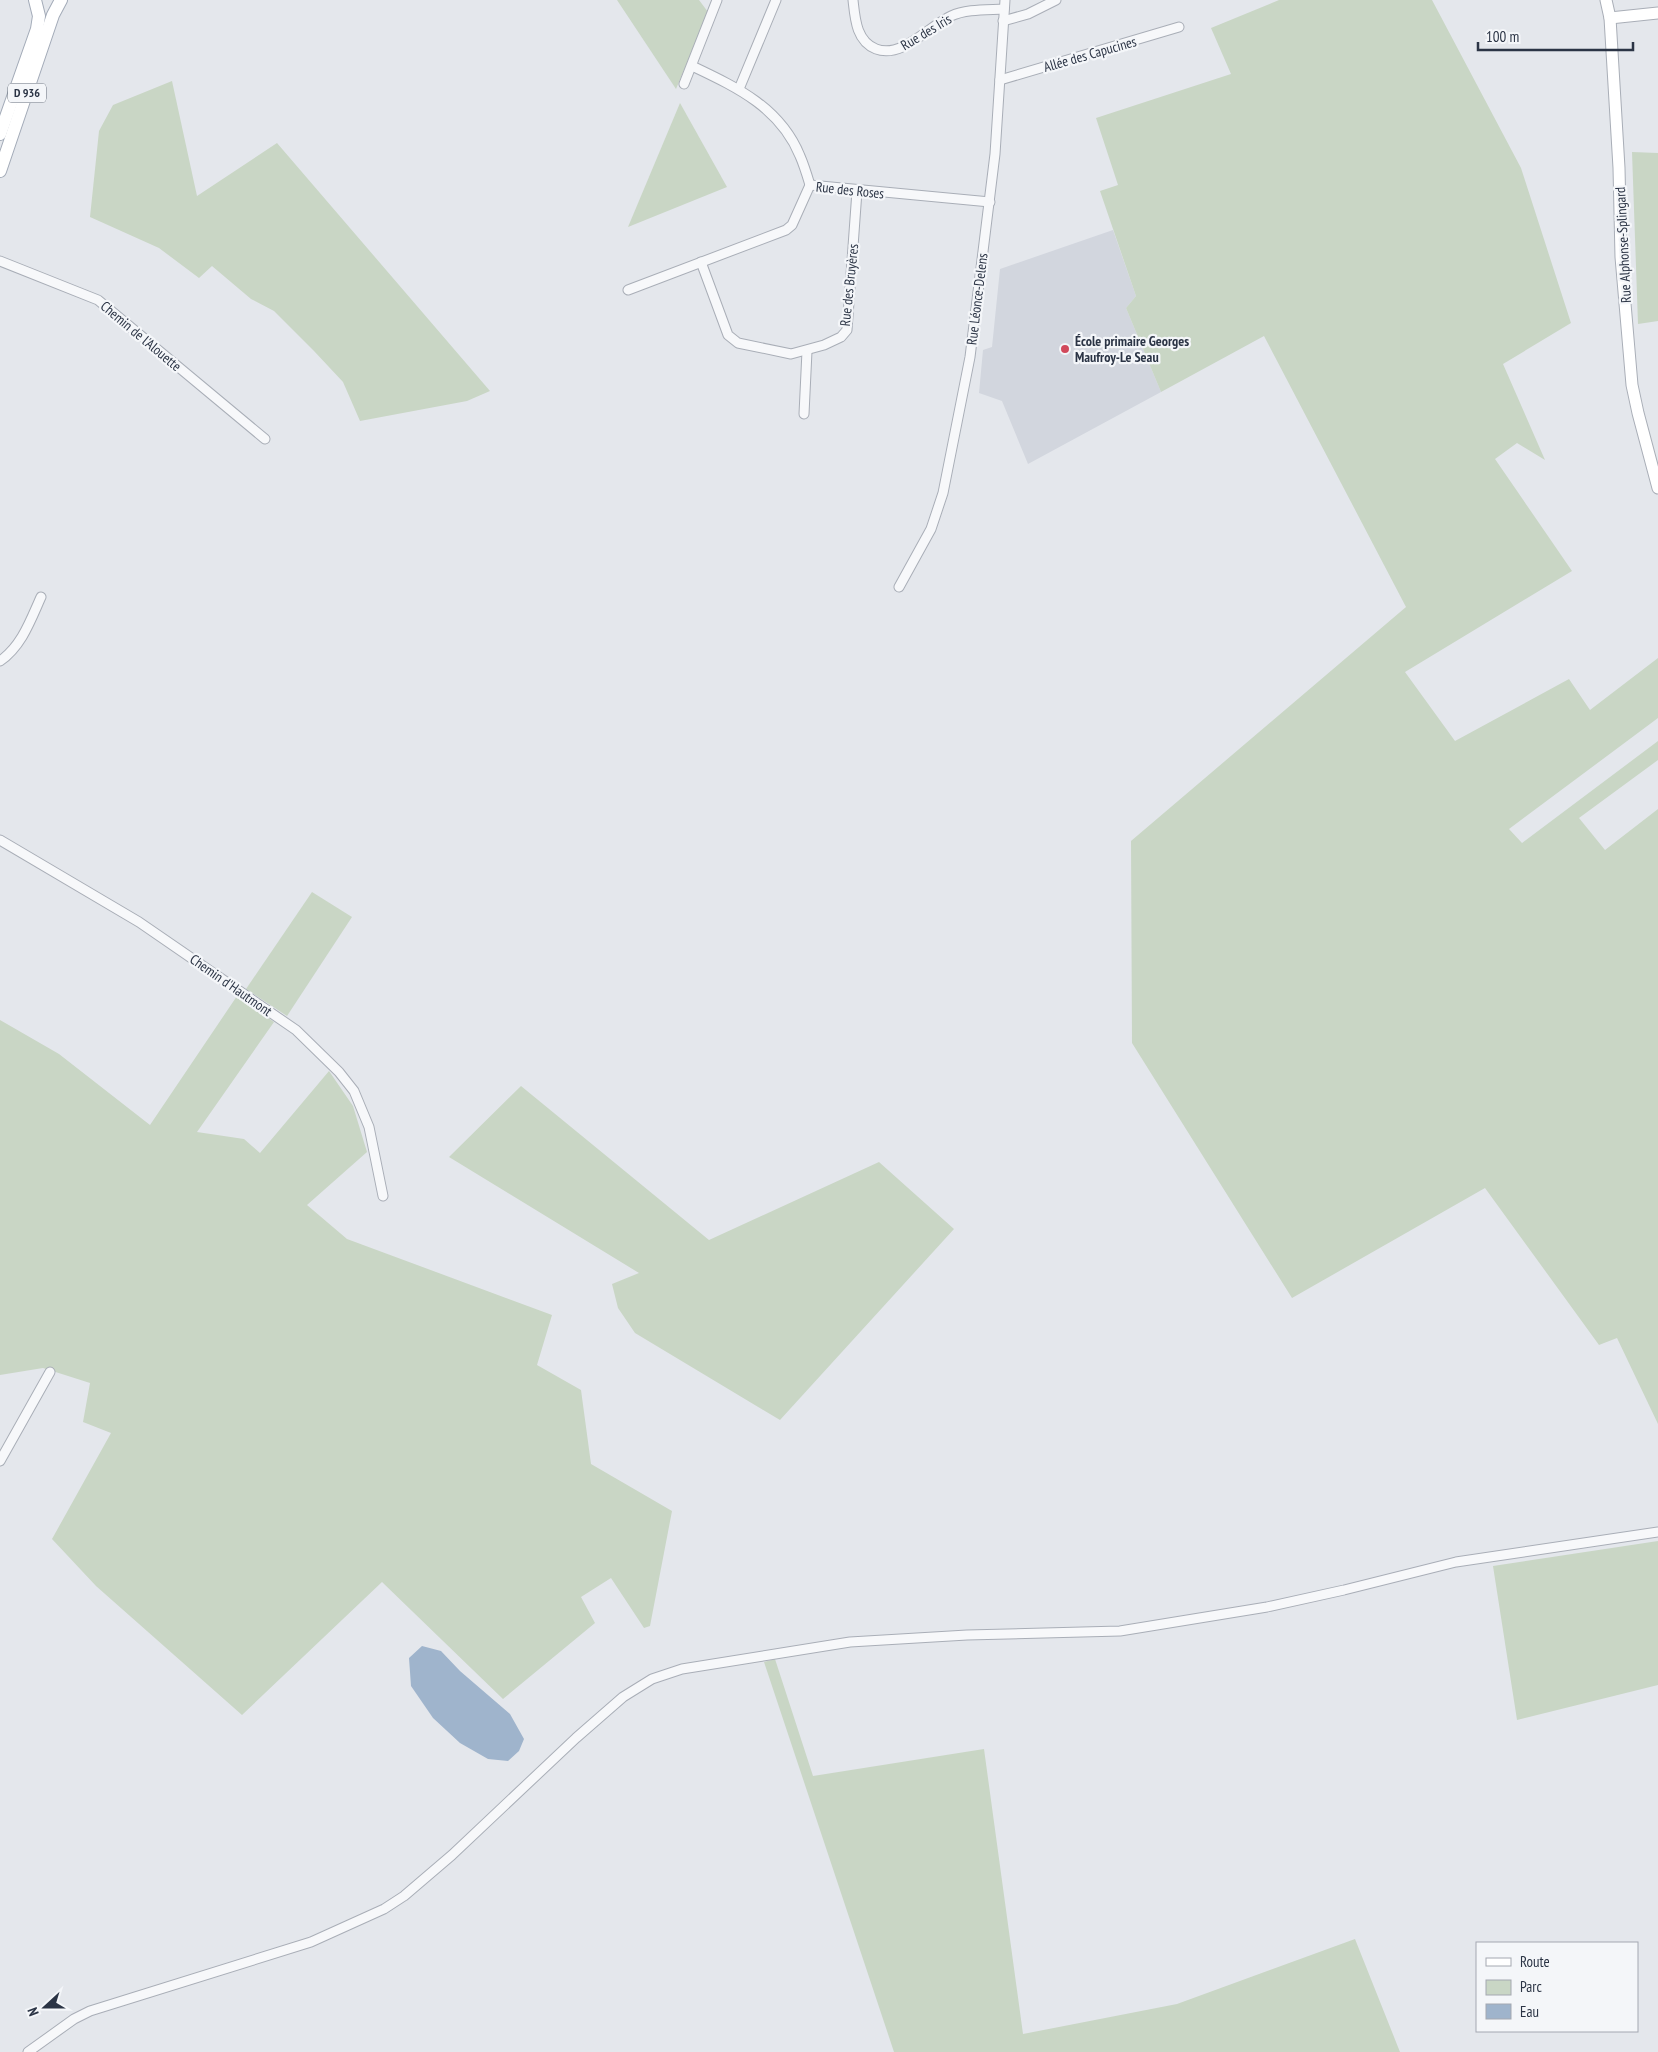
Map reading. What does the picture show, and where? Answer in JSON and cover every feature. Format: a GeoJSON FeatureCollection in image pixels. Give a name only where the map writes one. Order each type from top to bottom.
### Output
{"type":"FeatureCollection","features":[{"type":"Feature","properties":{"kind":"main road"},"geometry":{"type":"LineString","coordinates":[[37,0],[46,4],[52,4],[60,0]]}},
{"type":"Feature","properties":{"kind":"main road","name":"D 936"},"geometry":{"type":"LineString","coordinates":[[0,134],[37,29],[37,0]]}},
{"type":"Feature","properties":{"kind":"main road","name":"D 936"},"geometry":{"type":"LineString","coordinates":[[0,171],[53,15],[60,0]]}},
{"type":"Feature","properties":{"kind":"street"},"geometry":{"type":"LineString","coordinates":[[684,84],[717,0]]}},
{"type":"Feature","properties":{"kind":"street"},"geometry":{"type":"LineString","coordinates":[[739,89],[776,0]]}},
{"type":"Feature","properties":{"kind":"street","name":"Rue des Iris"},"geometry":{"type":"LineString","coordinates":[[853,0],[858,31],[865,42],[882,51],[901,48],[951,16],[962,12],[1004,5]]}},
{"type":"Feature","properties":{"kind":"street"},"geometry":{"type":"LineString","coordinates":[[1003,21],[1028,14],[1056,0]]}},
{"type":"Feature","properties":{"kind":"street","name":"Rue Alphonse-Splingard"},"geometry":{"type":"LineString","coordinates":[[1606,0],[1610,18],[1619,168],[1621,257],[1632,385],[1658,488]]}},
{"type":"Feature","properties":{"kind":"street","name":"Rue Léonce-Delens"},"geometry":{"type":"LineString","coordinates":[[899,586],[932,529],[943,493],[970,357],[990,202],[1004,5]]}},
{"type":"Feature","properties":{"kind":"street"},"geometry":{"type":"LineString","coordinates":[[1610,18],[1658,14]]}},
{"type":"Feature","properties":{"kind":"street","name":"Allée des Capucines"},"geometry":{"type":"LineString","coordinates":[[1000,80],[1179,28]]}},
{"type":"Feature","properties":{"kind":"street"},"geometry":{"type":"LineString","coordinates":[[692,66],[739,89],[766,108],[787,132],[800,154],[810,185]]}},
{"type":"Feature","properties":{"kind":"street","name":"Rue des Roses"},"geometry":{"type":"LineString","coordinates":[[628,290],[786,230],[792,225],[810,185],[990,202]]}},
{"type":"Feature","properties":{"kind":"street","name":"Rue des Bruyères"},"geometry":{"type":"LineString","coordinates":[[808,350],[841,337],[847,330],[858,191]]}},
{"type":"Feature","properties":{"kind":"street","name":"Chemin de l'Alouette"},"geometry":{"type":"LineString","coordinates":[[0,261],[98,300],[266,439]]}},
{"type":"Feature","properties":{"kind":"street"},"geometry":{"type":"LineString","coordinates":[[701,262],[728,335],[738,343],[791,354],[808,350],[804,414]]}},
{"type":"Feature","properties":{"kind":"street"},"geometry":{"type":"LineString","coordinates":[[0,660],[15,647],[25,632],[41,597]]}},
{"type":"Feature","properties":{"kind":"street","name":"Chemin d'Hautmont"},"geometry":{"type":"LineString","coordinates":[[0,840],[139,922],[296,1030],[339,1072],[354,1091],[369,1127],[383,1196]]}},
{"type":"Feature","properties":{"kind":"street"},"geometry":{"type":"LineString","coordinates":[[0,1461],[3,1450],[50,1372]]}},
{"type":"Feature","properties":{"kind":"street"},"geometry":{"type":"LineString","coordinates":[[28,2052],[74,2019],[110,2004],[310,1942],[384,1908],[404,1896],[452,1855],[576,1738],[623,1697],[652,1679],[682,1669],[850,1642],[967,1635],[1120,1631],[1267,1607],[1456,1562],[1658,1532]]}},
{"type":"Feature","properties":{"kind":"shaded area","name":"École primaire Georges Maufroy-Le Seau"},"geometry":{"type":"Polygon","coordinates":[[[1113,230],[1136,296],[1126,308],[1161,392],[1028,464],[1002,401],[979,393],[983,350],[992,347],[1000,269],[1113,230]]]}},
{"type":"Feature","properties":{"kind":"green space"},"geometry":{"type":"Polygon","coordinates":[[[617,0],[699,0],[708,12],[676,89],[617,0]]]}},
{"type":"Feature","properties":{"kind":"green space"},"geometry":{"type":"Polygon","coordinates":[[[1279,0],[1432,0],[1521,168],[1571,323],[1503,364],[1545,460],[1517,443],[1495,459],[1572,571],[1405,672],[1455,741],[1569,679],[1590,710],[1658,658],[1658,718],[1509,829],[1522,843],[1658,741],[1658,760],[1579,818],[1605,850],[1658,809],[1658,1424],[1617,1338],[1599,1345],[1485,1188],[1292,1298],[1132,1043],[1131,841],[1406,607],[1264,336],[1161,392],[1126,308],[1136,296],[1100,191],[1118,185],[1096,118],[1231,74],[1211,28],[1279,0]]]}},
{"type":"Feature","properties":{"kind":"green space"},"geometry":{"type":"Polygon","coordinates":[[[172,81],[197,196],[277,143],[490,391],[467,401],[360,421],[343,382],[274,311],[251,299],[212,266],[199,278],[159,248],[90,217],[99,131],[113,105],[172,81]]]}},
{"type":"Feature","properties":{"kind":"green space"},"geometry":{"type":"Polygon","coordinates":[[[680,103],[727,187],[628,227],[680,103]]]}},
{"type":"Feature","properties":{"kind":"green space"},"geometry":{"type":"Polygon","coordinates":[[[1632,152],[1658,153],[1658,321],[1638,324],[1632,152]]]}},
{"type":"Feature","properties":{"kind":"green space"},"geometry":{"type":"Polygon","coordinates":[[[312,892],[352,917],[287,1016],[246,989],[312,892]]]}},
{"type":"Feature","properties":{"kind":"green space"},"geometry":{"type":"Polygon","coordinates":[[[237,996],[274,1022],[197,1132],[244,1139],[260,1153],[329,1071],[353,1106],[367,1152],[307,1205],[347,1239],[552,1315],[537,1365],[581,1390],[591,1464],[672,1511],[650,1626],[644,1628],[611,1578],[581,1597],[595,1623],[503,1699],[382,1582],[242,1715],[96,1586],[52,1539],[111,1433],[83,1422],[90,1383],[43,1368],[0,1375],[0,1020],[59,1054],[150,1125],[237,996]]]}},
{"type":"Feature","properties":{"kind":"green space"},"geometry":{"type":"Polygon","coordinates":[[[521,1086],[709,1240],[879,1162],[954,1229],[780,1420],[635,1333],[618,1308],[612,1284],[639,1273],[449,1157],[521,1086]]]}},
{"type":"Feature","properties":{"kind":"green space"},"geometry":{"type":"Polygon","coordinates":[[[1658,1541],[1658,1685],[1517,1720],[1493,1566],[1658,1541]]]}},
{"type":"Feature","properties":{"kind":"green space"},"geometry":{"type":"Polygon","coordinates":[[[775,1659],[813,1776],[984,1749],[1023,2034],[1177,2004],[1355,1939],[1400,2052],[894,2052],[764,1662],[775,1659]]]}},
{"type":"Feature","properties":{"kind":"water"},"geometry":{"type":"Polygon","coordinates":[[[422,1646],[441,1651],[460,1671],[510,1714],[524,1739],[519,1751],[508,1761],[488,1759],[460,1743],[433,1718],[411,1686],[409,1658],[422,1646]]]}},
{"type":"Feature","properties":{"kind":"place","name":"École primaire Georges Maufroy-Le Seau"},"geometry":{"type":"Point","coordinates":[1065,349]}}]}
